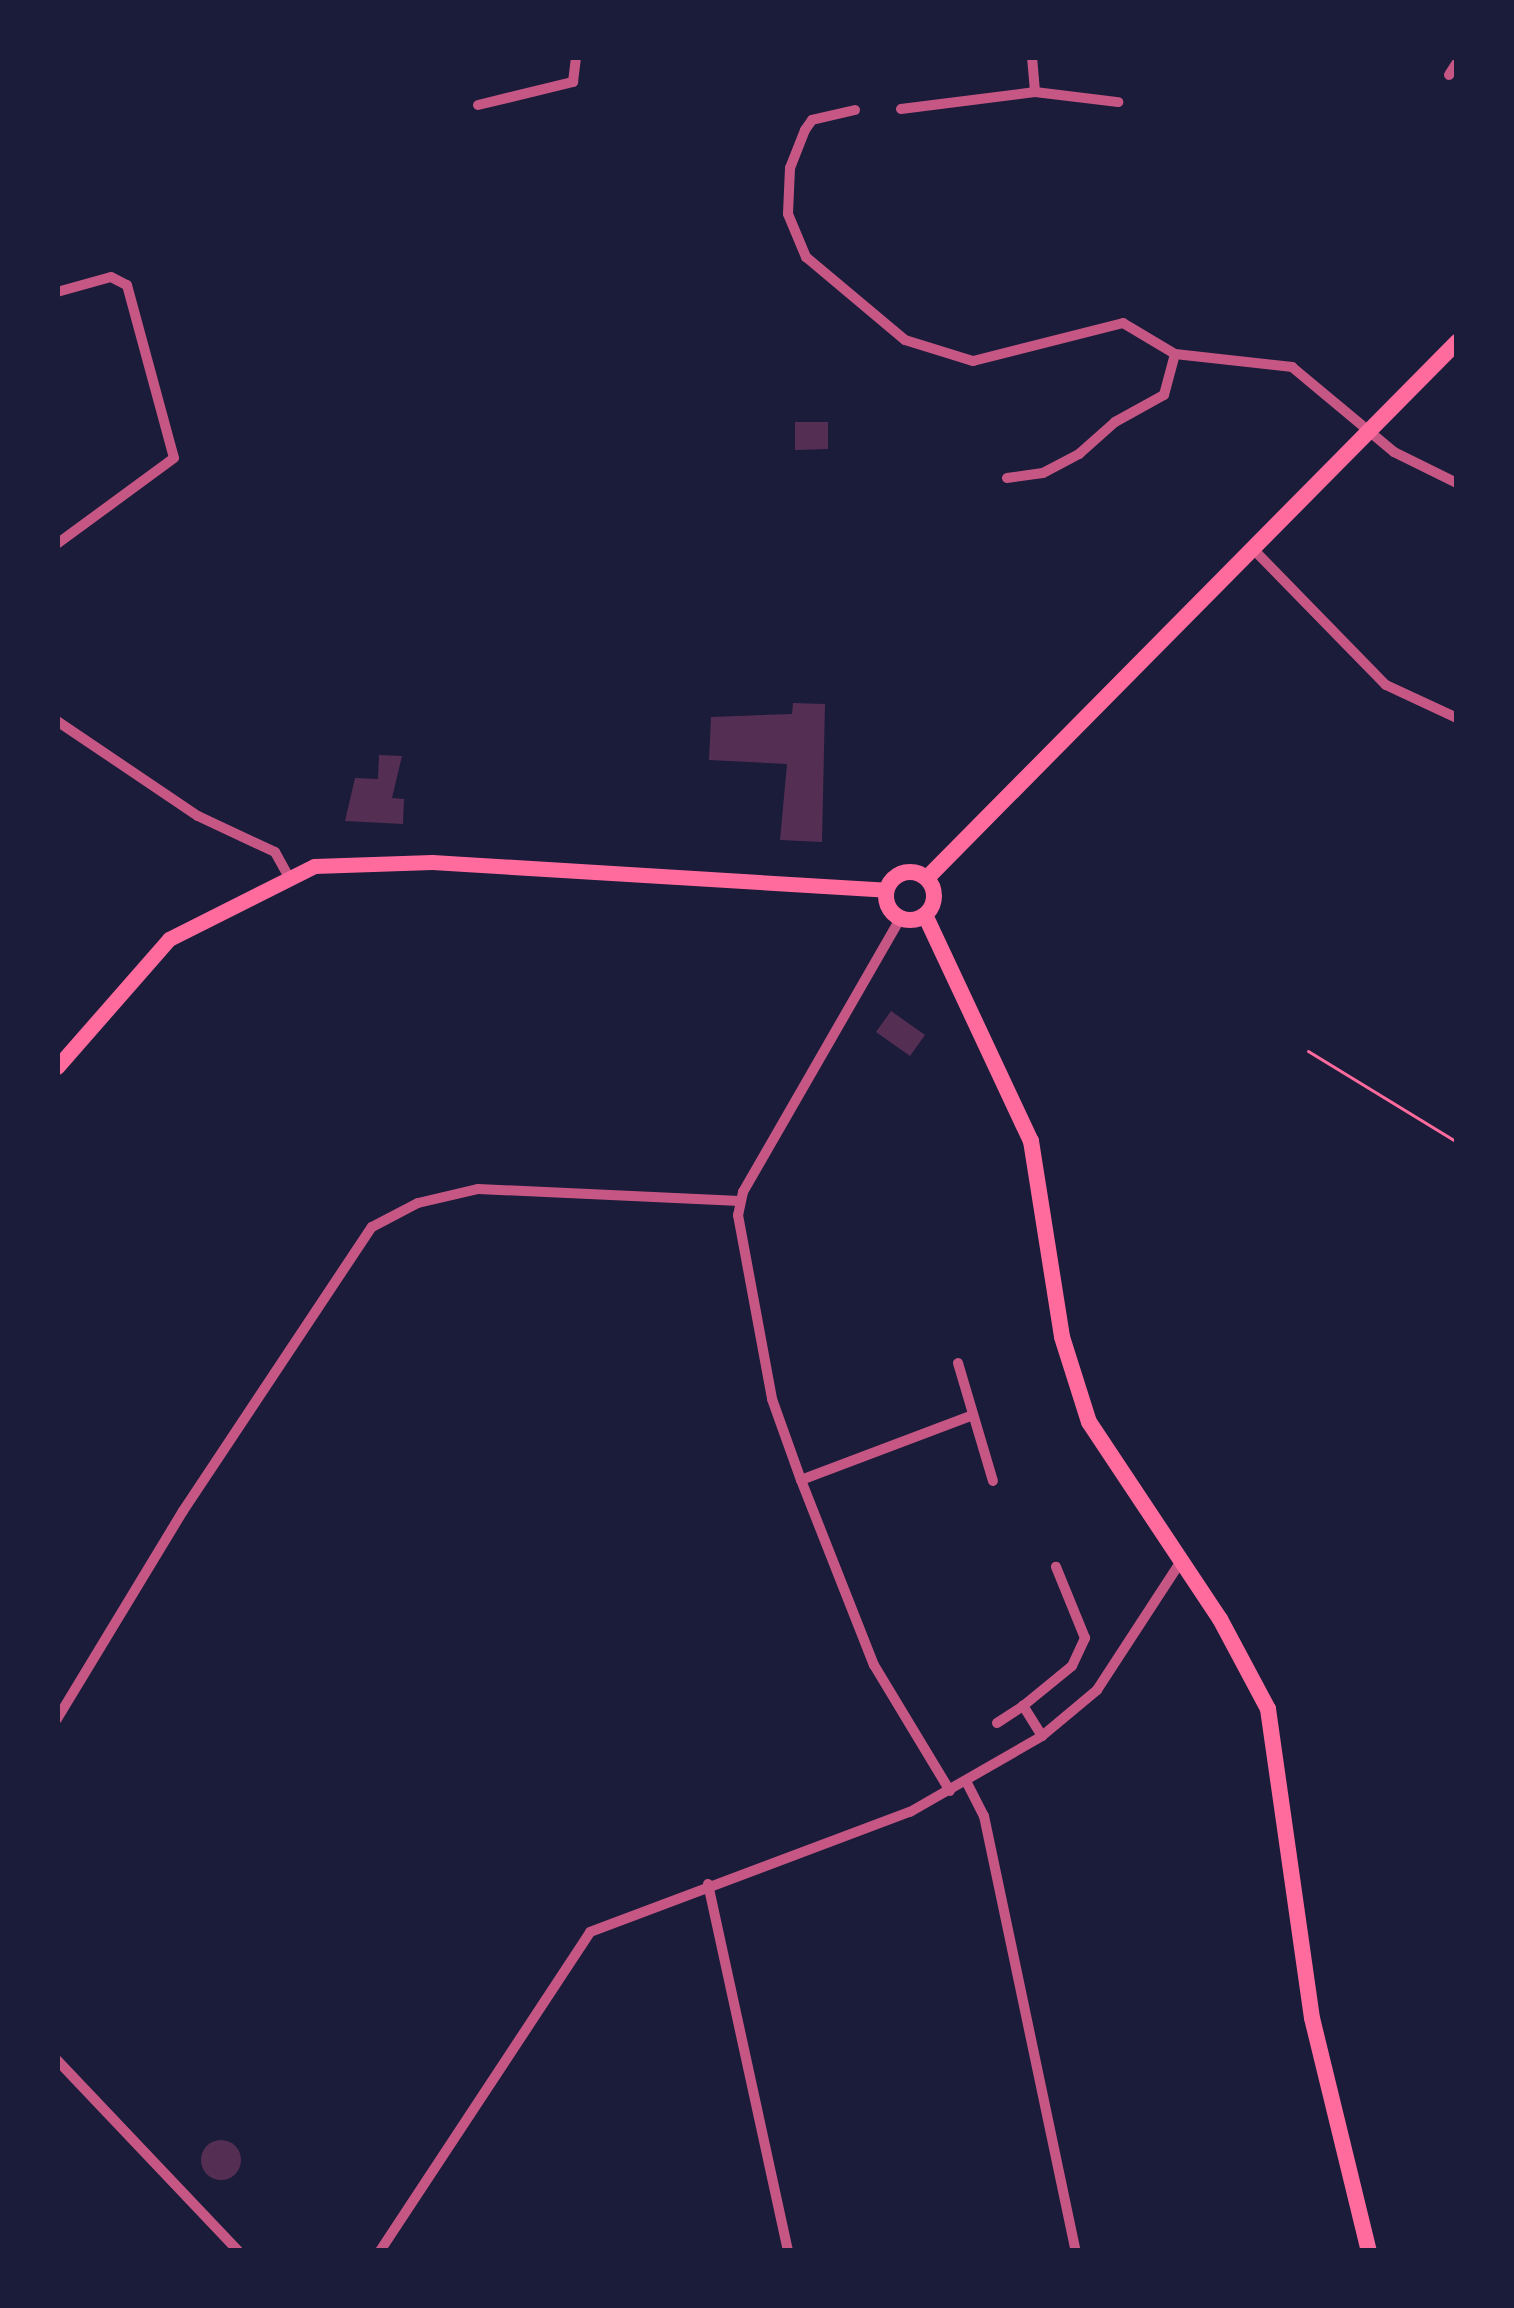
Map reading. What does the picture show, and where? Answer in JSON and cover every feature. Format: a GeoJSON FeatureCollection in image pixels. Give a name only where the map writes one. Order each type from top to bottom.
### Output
{"type":"FeatureCollection","features":[{"type":"Feature","properties":{"kind":"main road"},"geometry":{"type":"LineString","coordinates":[[927,878],[1256,552],[1457,342]]}},
{"type":"Feature","properties":{"kind":"main road"},"geometry":{"type":"LineString","coordinates":[[57,1067],[169,939],[287,874],[378,860],[886,890],[905,872],[927,878]]}},
{"type":"Feature","properties":{"kind":"main road"},"geometry":{"type":"LineString","coordinates":[[927,878],[934,895],[926,915],[1031,1141],[1078,1395],[1104,1451],[1181,1561],[1268,1709],[1312,2018],[1369,2251]]}},
{"type":"Feature","properties":{"kind":"main road"},"geometry":{"type":"LineString","coordinates":[[886,890],[900,919],[926,915]]}},
{"type":"Feature","properties":{"kind":"street"},"geometry":{"type":"LineString","coordinates":[[478,105],[573,82],[576,57]]}},
{"type":"Feature","properties":{"kind":"street"},"geometry":{"type":"LineString","coordinates":[[1032,57],[1035,92]]}},
{"type":"Feature","properties":{"kind":"street"},"geometry":{"type":"LineString","coordinates":[[1450,75],[1457,62]]}},
{"type":"Feature","properties":{"kind":"street"},"geometry":{"type":"LineString","coordinates":[[901,109],[1035,92],[1118,101]]}},
{"type":"Feature","properties":{"kind":"street"},"geometry":{"type":"LineString","coordinates":[[855,110],[812,120],[787,190],[806,257],[859,305],[946,358],[998,358],[1109,322],[1139,328],[1174,354],[1292,368],[1368,433],[1457,483]]}},
{"type":"Feature","properties":{"kind":"street"},"geometry":{"type":"LineString","coordinates":[[57,292],[112,277],[127,285],[174,458],[57,544]]}},
{"type":"Feature","properties":{"kind":"street"},"geometry":{"type":"LineString","coordinates":[[1007,478],[1042,473],[1079,454],[1115,422],[1164,395],[1174,354]]}},
{"type":"Feature","properties":{"kind":"street"},"geometry":{"type":"LineString","coordinates":[[1256,552],[1386,685],[1457,718]]}},
{"type":"Feature","properties":{"kind":"street"},"geometry":{"type":"LineString","coordinates":[[57,721],[198,815],[274,852],[287,874]]}},
{"type":"Feature","properties":{"kind":"street"},"geometry":{"type":"LineString","coordinates":[[900,919],[740,1201],[772,1399],[874,1665],[950,1791]]}},
{"type":"Feature","properties":{"kind":"street"},"geometry":{"type":"LineString","coordinates":[[57,1720],[182,1511],[372,1227],[418,1203],[478,1189],[740,1201]]}},
{"type":"Feature","properties":{"kind":"street"},"geometry":{"type":"LineString","coordinates":[[958,1363],[993,1481]]}},
{"type":"Feature","properties":{"kind":"street"},"geometry":{"type":"LineString","coordinates":[[801,1480],[973,1415]]}},
{"type":"Feature","properties":{"kind":"street"},"geometry":{"type":"LineString","coordinates":[[380,2251],[590,1932],[950,1791],[1042,1736],[1097,1690],[1181,1561]]}},
{"type":"Feature","properties":{"kind":"street"},"geometry":{"type":"LineString","coordinates":[[997,1723],[1023,1706],[1082,1649],[1083,1624],[1056,1567]]}},
{"type":"Feature","properties":{"kind":"street"},"geometry":{"type":"LineString","coordinates":[[1023,1706],[1042,1736]]}},
{"type":"Feature","properties":{"kind":"street"},"geometry":{"type":"LineString","coordinates":[[966,1781],[984,1816],[1076,2251]]}},
{"type":"Feature","properties":{"kind":"street"},"geometry":{"type":"LineString","coordinates":[[708,1884],[788,2251]]}},
{"type":"Feature","properties":{"kind":"street"},"geometry":{"type":"LineString","coordinates":[[57,2060],[238,2251]]}},
{"type":"Feature","properties":{"kind":"path"},"geometry":{"type":"LineString","coordinates":[[1308,1051],[1457,1142]]}},
{"type":"Feature","properties":{"kind":"building"},"geometry":{"type":"Polygon","coordinates":[[[795,422],[828,422],[828,449],[795,450],[795,422]]]}},
{"type":"Feature","properties":{"kind":"building"},"geometry":{"type":"Polygon","coordinates":[[[793,703],[825,704],[822,842],[780,840],[787,764],[709,760],[711,717],[792,714],[793,703]]]}},
{"type":"Feature","properties":{"kind":"building"},"geometry":{"type":"Polygon","coordinates":[[[379,755],[402,756],[392,798],[404,799],[403,824],[345,821],[355,778],[378,779],[379,755]]]}},
{"type":"Feature","properties":{"kind":"building"},"geometry":{"type":"Polygon","coordinates":[[[891,1011],[925,1035],[910,1056],[876,1032],[891,1011]]]}},
{"type":"Feature","properties":{"kind":"building"},"geometry":{"type":"Polygon","coordinates":[[[221,2140],[235,2146],[241,2160],[235,2174],[221,2180],[207,2174],[201,2160],[207,2146],[221,2140]]]}}]}
